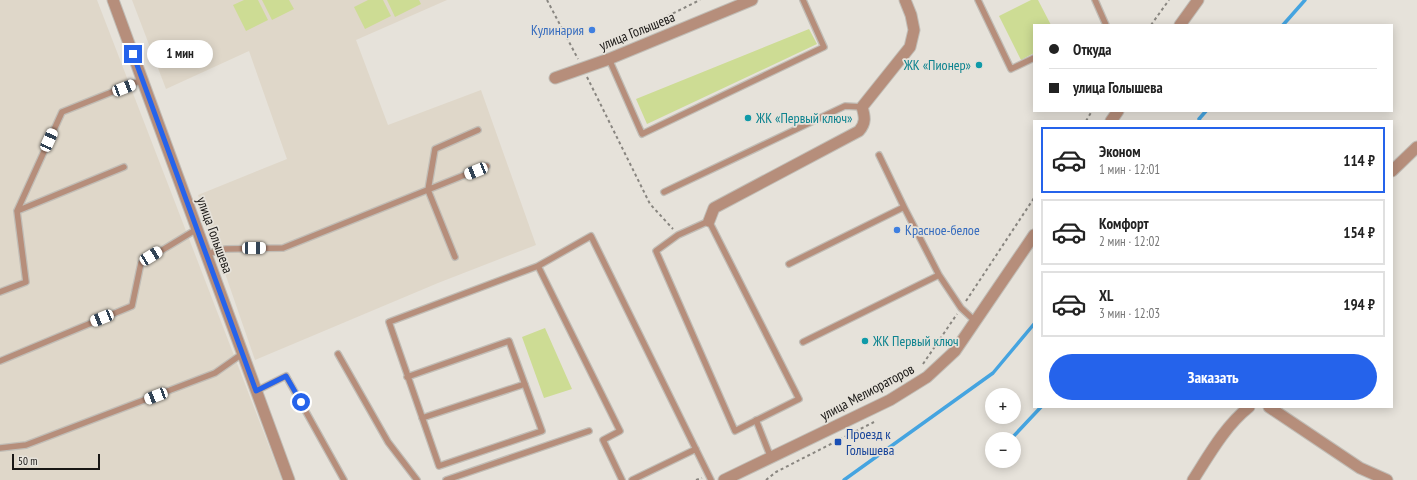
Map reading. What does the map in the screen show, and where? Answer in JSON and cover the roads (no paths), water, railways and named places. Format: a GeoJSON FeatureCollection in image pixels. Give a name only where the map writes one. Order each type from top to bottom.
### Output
{"type":"FeatureCollection","features":[{"type":"Feature","properties":{"kind":"street","name":"улица Голышева"},"geometry":{"type":"LineString","coordinates":[[113,0],[289,480]]}},
{"type":"Feature","properties":{"kind":"street","name":"улица Голышева"},"geometry":{"type":"LineString","coordinates":[[555,78],[580,64],[609,59],[752,0]]}},
{"type":"Feature","properties":{"kind":"street"},"geometry":{"type":"LineString","coordinates":[[709,221],[714,208],[858,131],[864,125],[865,117],[862,107],[910,47],[914,30],[911,15],[905,0]]}},
{"type":"Feature","properties":{"kind":"street"},"geometry":{"type":"LineString","coordinates":[[1181,24],[1198,0]]}},
{"type":"Feature","properties":{"kind":"street"},"geometry":{"type":"LineString","coordinates":[[1393,170],[1417,148]]}},
{"type":"Feature","properties":{"kind":"street","name":"улица Мелиораторов"},"geometry":{"type":"LineString","coordinates":[[724,480],[890,400],[927,377],[955,351],[1033,236]]}},
{"type":"Feature","properties":{"kind":"street"},"geometry":{"type":"LineString","coordinates":[[1193,480],[1216,444],[1240,414],[1247,408]]}},
{"type":"Feature","properties":{"kind":"street"},"geometry":{"type":"LineString","coordinates":[[1270,408],[1360,468],[1387,480]]}},
{"type":"Feature","properties":{"kind":"lane"},"geometry":{"type":"LineString","coordinates":[[609,59],[642,134],[824,47],[803,0]]}},
{"type":"Feature","properties":{"kind":"lane"},"geometry":{"type":"LineString","coordinates":[[978,0],[1011,69],[1033,58]]}},
{"type":"Feature","properties":{"kind":"lane"},"geometry":{"type":"LineString","coordinates":[[1095,0],[1106,24]]}},
{"type":"Feature","properties":{"kind":"lane"},"geometry":{"type":"LineString","coordinates":[[0,292],[26,282],[17,211],[62,112],[142,80]]}},
{"type":"Feature","properties":{"kind":"lane"},"geometry":{"type":"LineString","coordinates":[[664,192],[845,106],[862,107]]}},
{"type":"Feature","properties":{"kind":"lane"},"geometry":{"type":"LineString","coordinates":[[455,257],[428,190],[435,149],[478,130]]}},
{"type":"Feature","properties":{"kind":"lane"},"geometry":{"type":"LineString","coordinates":[[879,154],[939,275],[961,308],[975,321]]}},
{"type":"Feature","properties":{"kind":"lane"},"geometry":{"type":"LineString","coordinates":[[206,254],[226,249],[283,248],[488,166]]}},
{"type":"Feature","properties":{"kind":"lane"},"geometry":{"type":"LineString","coordinates":[[17,211],[124,167]]}},
{"type":"Feature","properties":{"kind":"lane"},"geometry":{"type":"LineString","coordinates":[[789,264],[904,207]]}},
{"type":"Feature","properties":{"kind":"lane"},"geometry":{"type":"LineString","coordinates":[[709,221],[799,399],[735,431],[656,251],[678,235],[709,221]]}},
{"type":"Feature","properties":{"kind":"lane"},"geometry":{"type":"LineString","coordinates":[[0,360],[132,306],[141,263],[197,228]]}},
{"type":"Feature","properties":{"kind":"lane"},"geometry":{"type":"LineString","coordinates":[[407,376],[509,341],[542,431],[440,466],[407,376],[389,322],[538,266],[591,236],[710,477]]}},
{"type":"Feature","properties":{"kind":"lane"},"geometry":{"type":"LineString","coordinates":[[538,266],[620,431],[603,440],[622,480]]}},
{"type":"Feature","properties":{"kind":"lane"},"geometry":{"type":"LineString","coordinates":[[803,342],[939,275]]}},
{"type":"Feature","properties":{"kind":"lane"},"geometry":{"type":"LineString","coordinates":[[1,448],[26,445],[215,373],[242,354]]}},
{"type":"Feature","properties":{"kind":"lane"},"geometry":{"type":"LineString","coordinates":[[338,354],[388,442],[417,480]]}},
{"type":"Feature","properties":{"kind":"lane"},"geometry":{"type":"LineString","coordinates":[[256,391],[286,376],[344,480]]}},
{"type":"Feature","properties":{"kind":"lane"},"geometry":{"type":"LineString","coordinates":[[422,418],[525,384]]}},
{"type":"Feature","properties":{"kind":"lane"},"geometry":{"type":"LineString","coordinates":[[756,420],[771,458]]}},
{"type":"Feature","properties":{"kind":"lane"},"geometry":{"type":"LineString","coordinates":[[446,480],[589,431]]}},
{"type":"Feature","properties":{"kind":"lane"},"geometry":{"type":"LineString","coordinates":[[632,480],[696,449]]}},
{"type":"Feature","properties":{"kind":"waterway"},"geometry":{"type":"LineString","coordinates":[[1284,24],[1305,0]]}},
{"type":"Feature","properties":{"kind":"waterway"},"geometry":{"type":"LineString","coordinates":[[1200,120],[1205,112]]}},
{"type":"Feature","properties":{"kind":"waterway"},"geometry":{"type":"LineString","coordinates":[[844,480],[993,373],[1033,325]]}},
{"type":"Feature","properties":{"kind":"waterway"},"geometry":{"type":"LineString","coordinates":[[1018,432],[1040,408]]}},
{"type":"Feature","properties":{"kind":"place","name":"Кулинария"},"geometry":{"type":"Point","coordinates":[592,30]}},
{"type":"Feature","properties":{"kind":"place","name":"ЖК «Пионер»"},"geometry":{"type":"Point","coordinates":[979,65]}},
{"type":"Feature","properties":{"kind":"place","name":"ЖК «Первый ключ»"},"geometry":{"type":"Point","coordinates":[748,118]}},
{"type":"Feature","properties":{"kind":"place","name":"Красное-белое"},"geometry":{"type":"Point","coordinates":[897,230]}},
{"type":"Feature","properties":{"kind":"place","name":"ЖК Первый ключ"},"geometry":{"type":"Point","coordinates":[865,341]}},
{"type":"Feature","properties":{"kind":"place","name":"Проезд к Голышева"},"geometry":{"type":"Point","coordinates":[838,442]}}]}
